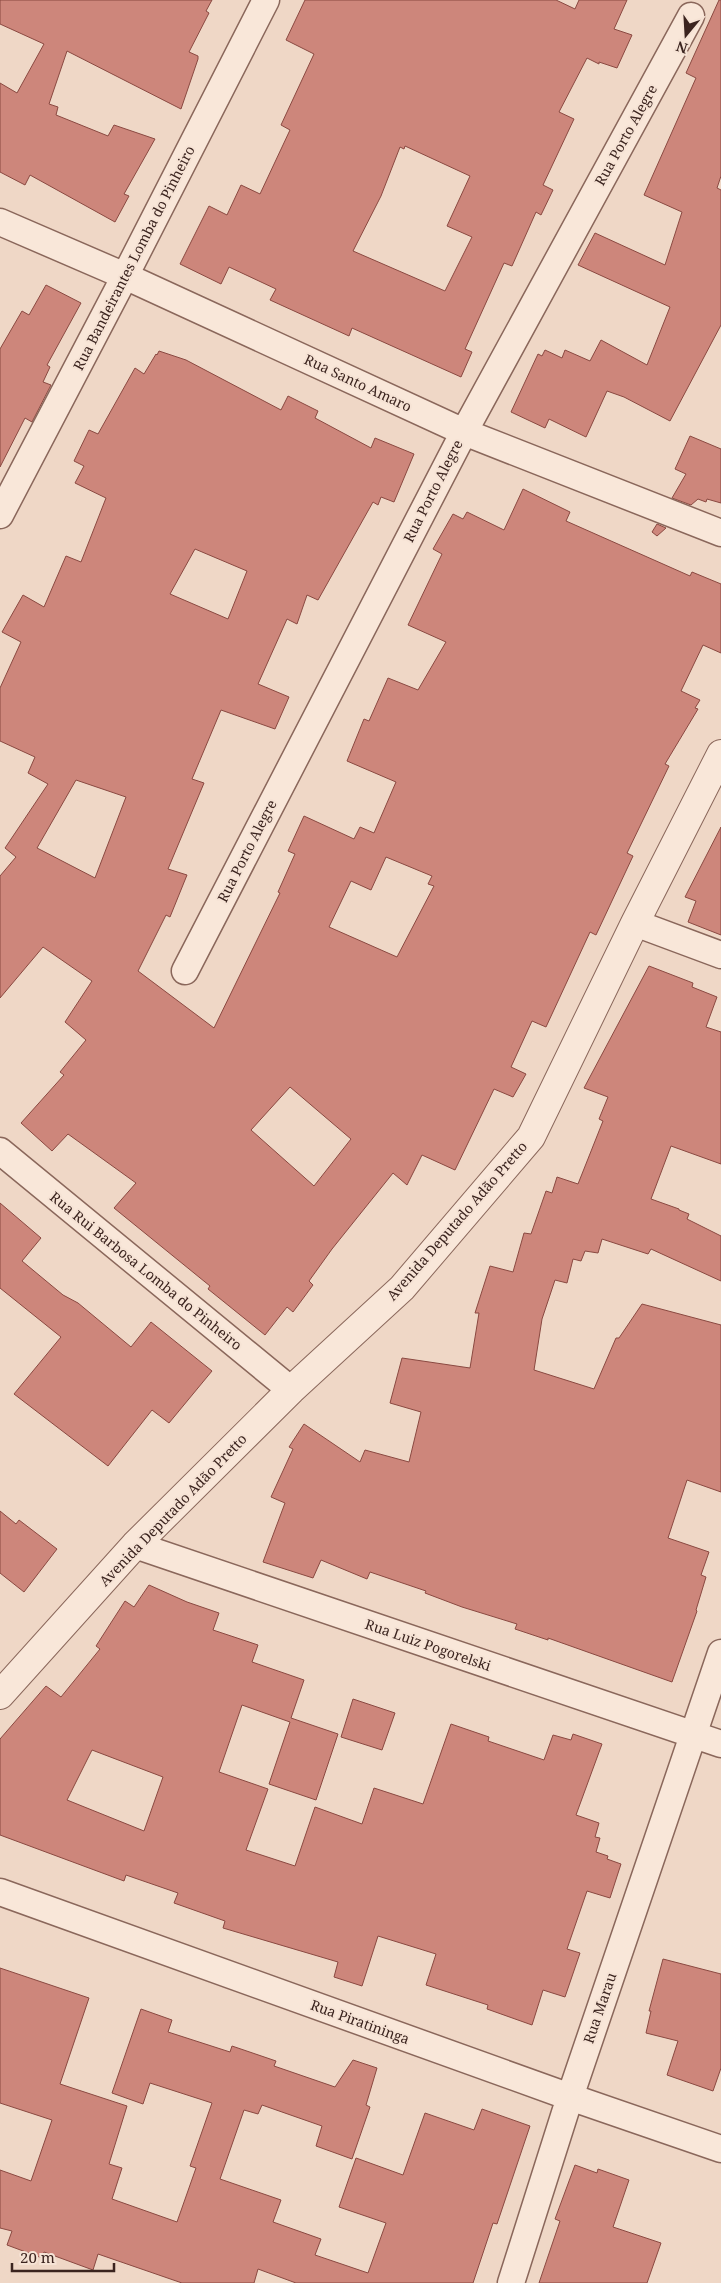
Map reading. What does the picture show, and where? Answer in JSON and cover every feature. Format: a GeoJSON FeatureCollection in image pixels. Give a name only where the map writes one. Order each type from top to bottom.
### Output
{"type":"FeatureCollection","features":[{"type":"Feature","properties":{"kind":"street","name":"Rua Bandeirantes Lomba do Pinheiro"},"geometry":{"type":"LineString","coordinates":[[0,515],[126,276],[266,0]]}},
{"type":"Feature","properties":{"kind":"street","name":"Rua Porto Alegre"},"geometry":{"type":"LineString","coordinates":[[185,971],[464,432],[691,16]]}},
{"type":"Feature","properties":{"kind":"street","name":"Rua Santo Amaro"},"geometry":{"type":"LineString","coordinates":[[0,222],[126,276],[464,432],[721,533]]}},
{"type":"Feature","properties":{"kind":"street","name":"Avenida Deputado Adão Pretto"},"geometry":{"type":"LineString","coordinates":[[0,1695],[135,1545],[291,1390],[402,1288],[530,1137],[635,923],[721,754]]}},
{"type":"Feature","properties":{"kind":"street"},"geometry":{"type":"LineString","coordinates":[[635,923],[721,955]]}},
{"type":"Feature","properties":{"kind":"street","name":"Rua Rui Barbosa Lomba do Pinheiro"},"geometry":{"type":"LineString","coordinates":[[0,1151],[291,1390]]}},
{"type":"Feature","properties":{"kind":"street","name":"Rua Luiz Pogorelski"},"geometry":{"type":"LineString","coordinates":[[135,1545],[721,1744]]}},
{"type":"Feature","properties":{"kind":"street","name":"Rua Marau"},"geometry":{"type":"LineString","coordinates":[[511,2283],[570,2097],[721,1653]]}},
{"type":"Feature","properties":{"kind":"street","name":"Rua Piratininga"},"geometry":{"type":"LineString","coordinates":[[0,1892],[570,2097],[721,2149]]}},
{"type":"Feature","properties":{"kind":"building"},"geometry":{"type":"Polygon","coordinates":[[[0,0],[212,0],[206,11],[209,13],[189,52],[198,56],[198,59],[181,109],[67,51],[49,104],[58,107],[56,115],[108,136],[114,125],[155,139],[124,194],[129,196],[115,222],[30,175],[25,185],[0,172],[0,83],[17,93],[44,44],[0,24],[0,0]]]}},
{"type":"Feature","properties":{"kind":"building"},"geometry":{"type":"Polygon","coordinates":[[[305,0],[556,0],[575,9],[579,0],[627,0],[614,29],[632,35],[617,68],[599,62],[599,64],[587,58],[559,112],[574,119],[543,185],[553,190],[541,215],[536,212],[512,266],[504,263],[465,349],[472,352],[461,377],[352,328],[349,336],[270,300],[276,289],[229,267],[221,284],[180,264],[209,206],[227,215],[241,185],[260,194],[290,130],[281,125],[314,54],[286,40],[305,0]],[[405,146],[404,149],[400,147],[381,196],[353,251],[445,291],[472,237],[447,226],[470,176],[405,146]]]}},
{"type":"Feature","properties":{"kind":"building"},"geometry":{"type":"Polygon","coordinates":[[[719,0],[721,0],[721,176],[717,188],[721,190],[721,325],[670,421],[624,397],[607,391],[586,437],[549,419],[545,428],[511,412],[538,354],[542,356],[545,350],[562,358],[565,350],[590,361],[601,340],[647,365],[670,307],[578,265],[595,233],[665,265],[682,212],[644,195],[696,78],[686,73],[719,0]]]}},
{"type":"Feature","properties":{"kind":"building"},"geometry":{"type":"Polygon","coordinates":[[[46,285],[81,303],[47,365],[50,367],[43,382],[51,385],[32,422],[25,418],[0,467],[0,349],[22,311],[29,315],[46,285]]]}},
{"type":"Feature","properties":{"kind":"building"},"geometry":{"type":"Polygon","coordinates":[[[159,351],[186,360],[281,410],[288,396],[318,411],[315,418],[371,448],[375,438],[414,454],[394,502],[381,497],[378,505],[373,502],[318,600],[307,595],[297,624],[287,619],[258,684],[289,697],[275,729],[221,710],[192,779],[204,783],[168,869],[187,875],[170,917],[166,915],[138,971],[214,1028],[280,893],[278,892],[295,854],[288,851],[304,816],[354,839],[360,827],[374,833],[396,782],[347,761],[364,719],[369,721],[388,678],[418,690],[446,642],[408,625],[442,554],[433,549],[453,514],[463,519],[467,512],[504,530],[523,489],[570,512],[566,521],[690,576],[692,572],[721,584],[721,653],[703,645],[681,691],[700,700],[695,708],[698,709],[665,764],[669,766],[627,853],[633,856],[596,935],[590,932],[546,1027],[532,1021],[511,1067],[526,1074],[513,1097],[494,1089],[455,1170],[422,1155],[407,1185],[393,1173],[332,1249],[309,1281],[313,1285],[293,1312],[287,1307],[265,1335],[208,1289],[210,1286],[114,1208],[136,1183],[68,1134],[52,1151],[21,1123],[64,1075],[60,1072],[86,1040],[65,1022],[92,981],[43,947],[0,998],[0,876],[16,857],[5,848],[48,784],[28,773],[35,757],[0,741],[0,688],[21,642],[2,632],[23,595],[44,607],[66,556],[81,562],[106,498],[75,483],[84,466],[74,461],[89,430],[98,434],[135,368],[144,374],[159,351]],[[195,549],[170,594],[228,619],[247,571],[195,549]],[[76,780],[37,848],[95,878],[126,797],[76,780]],[[386,857],[371,890],[351,881],[329,927],[397,957],[434,886],[428,884],[432,876],[386,857]],[[290,1087],[251,1130],[314,1186],[351,1139],[290,1087]]]}},
{"type":"Feature","properties":{"kind":"building"},"geometry":{"type":"Polygon","coordinates":[[[690,436],[721,449],[721,503],[707,499],[706,502],[698,499],[691,505],[672,498],[686,474],[675,469],[690,436]]]}},
{"type":"Feature","properties":{"kind":"building"},"geometry":{"type":"Polygon","coordinates":[[[657,524],[666,528],[657,536],[652,532],[657,524]]]}},
{"type":"Feature","properties":{"kind":"building"},"geometry":{"type":"Polygon","coordinates":[[[721,827],[721,935],[688,922],[696,901],[685,897],[721,827]]]}},
{"type":"Feature","properties":{"kind":"building"},"geometry":{"type":"Polygon","coordinates":[[[649,966],[693,983],[692,987],[717,997],[706,1027],[721,1032],[721,1164],[671,1146],[651,1199],[689,1214],[687,1219],[721,1236],[721,1281],[651,1249],[648,1254],[602,1239],[598,1253],[585,1251],[581,1261],[573,1259],[567,1283],[555,1280],[542,1319],[534,1370],[594,1389],[616,1338],[619,1338],[642,1304],[721,1325],[721,1492],[687,1480],[668,1538],[709,1552],[701,1575],[706,1577],[697,1611],[672,1682],[548,1638],[548,1640],[515,1629],[517,1624],[462,1607],[425,1593],[426,1591],[370,1572],[367,1579],[321,1560],[313,1578],[263,1562],[285,1503],[271,1497],[293,1449],[289,1447],[304,1424],[360,1462],[365,1450],[409,1462],[421,1412],[390,1403],[402,1358],[470,1368],[479,1313],[475,1313],[490,1266],[513,1272],[524,1233],[531,1234],[546,1191],[552,1193],[557,1177],[578,1184],[603,1121],[599,1119],[608,1097],[584,1088],[649,966]]]}},
{"type":"Feature","properties":{"kind":"building"},"geometry":{"type":"Polygon","coordinates":[[[0,1203],[41,1238],[22,1261],[63,1295],[78,1303],[131,1347],[151,1322],[212,1371],[169,1423],[152,1410],[108,1466],[14,1394],[61,1337],[0,1288],[0,1203]]]}},
{"type":"Feature","properties":{"kind":"building"},"geometry":{"type":"Polygon","coordinates":[[[0,1511],[16,1524],[19,1520],[57,1549],[24,1592],[0,1573],[0,1511]]]}},
{"type":"Feature","properties":{"kind":"building"},"geometry":{"type":"Polygon","coordinates":[[[149,1585],[187,1602],[219,1613],[213,1630],[258,1645],[252,1662],[304,1680],[291,1718],[338,1734],[316,1800],[269,1784],[290,1722],[242,1705],[219,1772],[268,1789],[246,1850],[295,1866],[315,1807],[362,1824],[374,1788],[423,1804],[451,1724],[489,1737],[488,1741],[544,1760],[553,1735],[571,1740],[573,1734],[602,1744],[576,1815],[599,1823],[595,1837],[600,1838],[596,1852],[608,1856],[607,1859],[621,1864],[610,1898],[587,1891],[567,1949],[580,1953],[565,1997],[543,1990],[532,2025],[487,2009],[488,2005],[426,1985],[436,1954],[378,1936],[362,1986],[334,1977],[338,1962],[223,1928],[225,1921],[174,1903],[178,1893],[126,1875],[124,1881],[0,1835],[0,1739],[46,1686],[61,1697],[100,1649],[96,1646],[125,1601],[134,1607],[149,1585]],[[92,1750],[67,1800],[144,1831],[163,1777],[92,1750]]]}},
{"type":"Feature","properties":{"kind":"building"},"geometry":{"type":"Polygon","coordinates":[[[353,1699],[395,1713],[382,1750],[341,1737],[353,1699]]]}},
{"type":"Feature","properties":{"kind":"building"},"geometry":{"type":"Polygon","coordinates":[[[663,1959],[721,1974],[721,2068],[713,2091],[667,2075],[678,2041],[646,2033],[651,2011],[649,2011],[663,1959]]]}},
{"type":"Feature","properties":{"kind":"building"},"geometry":{"type":"Polygon","coordinates":[[[0,1968],[89,1998],[60,2084],[127,2106],[109,2164],[122,2168],[112,2199],[177,2222],[196,2168],[190,2166],[212,2103],[150,2083],[143,2104],[112,2093],[141,2009],[172,2020],[168,2032],[230,2052],[232,2046],[276,2061],[274,2066],[335,2087],[353,2060],[377,2068],[366,2105],[370,2107],[352,2159],[316,2146],[322,2126],[262,2105],[258,2114],[244,2110],[220,2179],[281,2200],[273,2222],[321,2239],[315,2255],[368,2273],[386,2223],[339,2207],[356,2158],[403,2175],[425,2113],[474,2130],[482,2109],[530,2126],[497,2224],[493,2223],[473,2283],[296,2283],[258,2269],[254,2283],[182,2283],[98,2254],[93,2270],[44,2252],[42,2258],[7,2245],[12,2231],[0,2228],[0,2170],[31,2181],[52,2120],[0,2103],[0,1968]]]}},
{"type":"Feature","properties":{"kind":"building"},"geometry":{"type":"Polygon","coordinates":[[[575,2165],[597,2173],[598,2169],[629,2180],[613,2227],[661,2243],[647,2283],[539,2283],[560,2221],[555,2219],[575,2165]]]}}]}
